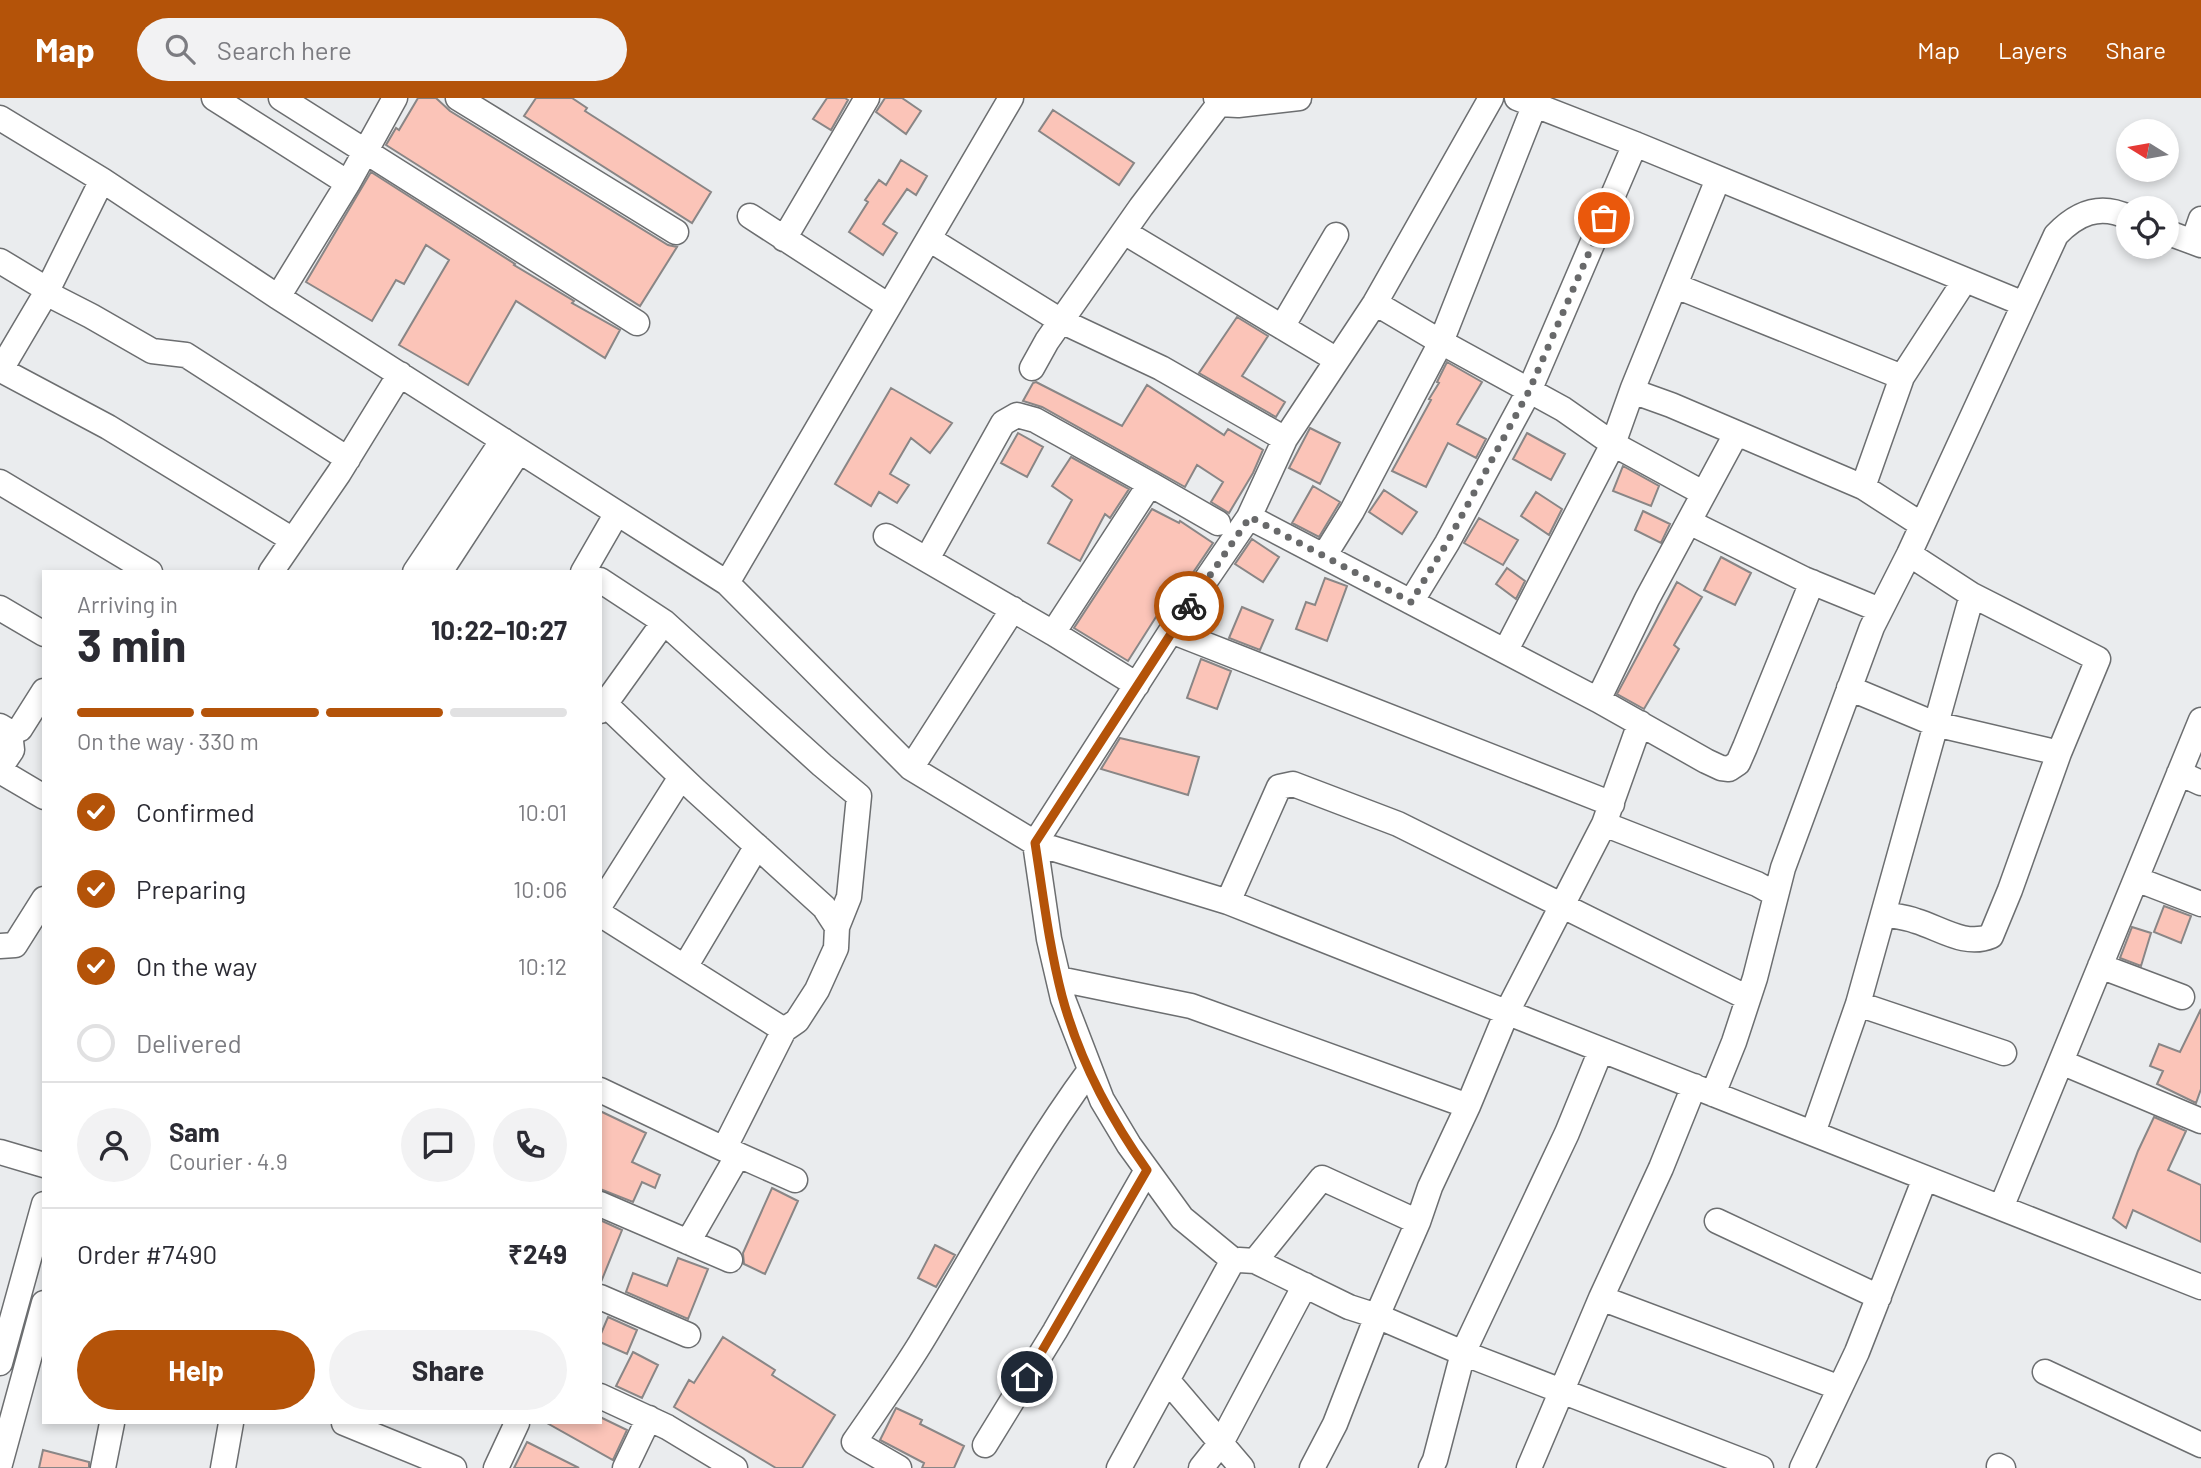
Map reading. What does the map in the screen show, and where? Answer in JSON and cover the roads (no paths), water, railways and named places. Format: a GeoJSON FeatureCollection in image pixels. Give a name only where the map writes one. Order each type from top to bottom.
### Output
{"type":"FeatureCollection","features":[{"type":"Feature","properties":{"kind":"street"},"geometry":{"type":"LineString","coordinates":[[214,98],[348,183]]}},
{"type":"Feature","properties":{"kind":"street"},"geometry":{"type":"LineString","coordinates":[[281,98],[636,323]]}},
{"type":"Feature","properties":{"kind":"street"},"geometry":{"type":"LineString","coordinates":[[278,297],[396,98]]}},
{"type":"Feature","properties":{"kind":"street"},"geometry":{"type":"LineString","coordinates":[[458,98],[676,232]]}},
{"type":"Feature","properties":{"kind":"street"},"geometry":{"type":"LineString","coordinates":[[784,239],[867,98]]}},
{"type":"Feature","properties":{"kind":"street"},"geometry":{"type":"LineString","coordinates":[[727,583],[1011,98]]}},
{"type":"Feature","properties":{"kind":"street"},"geometry":{"type":"LineString","coordinates":[[1032,368],[1061,321],[1217,101],[1238,105],[1299,98]]}},
{"type":"Feature","properties":{"kind":"street"},"geometry":{"type":"LineString","coordinates":[[1491,98],[1375,303],[1285,439],[1250,517],[1171,631],[1035,843],[1049,939],[1063,999],[1102,1100],[1182,1218],[1244,1260],[1305,1285],[1349,1307],[1745,1465]]}},
{"type":"Feature","properties":{"kind":"street"},"geometry":{"type":"LineString","coordinates":[[1324,556],[1352,511],[1441,342],[1526,101],[2024,304]]}},
{"type":"Feature","properties":{"kind":"street"},"geometry":{"type":"LineString","coordinates":[[0,118],[102,180],[278,297],[727,583],[911,768],[1035,843],[1228,902],[2201,1287]]}},
{"type":"Feature","properties":{"kind":"street"},"geometry":{"type":"LineString","coordinates":[[1411,602],[1447,543],[1529,391],[1635,144]]}},
{"type":"Feature","properties":{"kind":"street"},"geometry":{"type":"LineString","coordinates":[[1506,650],[1613,444],[1718,179]]}},
{"type":"Feature","properties":{"kind":"street"},"geometry":{"type":"LineString","coordinates":[[102,180],[47,292],[0,370],[108,427],[293,540]]}},
{"type":"Feature","properties":{"kind":"street"},"geometry":{"type":"LineString","coordinates":[[1529,1468],[1601,1298],[1661,1168],[1703,1090],[1734,1042],[1775,894],[1880,610],[1909,554],[2056,235],[2080,214],[2105,209],[2116,213]]}},
{"type":"Feature","properties":{"kind":"street"},"geometry":{"type":"LineString","coordinates":[[750,216],[889,306]]}},
{"type":"Feature","properties":{"kind":"street"},"geometry":{"type":"LineString","coordinates":[[2179,237],[2197,244],[2201,219]]}},
{"type":"Feature","properties":{"kind":"street"},"geometry":{"type":"LineString","coordinates":[[1124,232],[1337,360]]}},
{"type":"Feature","properties":{"kind":"street"},"geometry":{"type":"LineString","coordinates":[[1282,327],[1336,235]]}},
{"type":"Feature","properties":{"kind":"street"},"geometry":{"type":"LineString","coordinates":[[929,239],[1061,321],[1161,368],[1285,439]]}},
{"type":"Feature","properties":{"kind":"street"},"geometry":{"type":"LineString","coordinates":[[0,261],[47,292],[152,351],[186,355],[348,459]]}},
{"type":"Feature","properties":{"kind":"street"},"geometry":{"type":"LineString","coordinates":[[1863,487],[1902,377],[1965,280]]}},
{"type":"Feature","properties":{"kind":"street"},"geometry":{"type":"LineString","coordinates":[[1676,286],[1902,377]]}},
{"type":"Feature","properties":{"kind":"street"},"geometry":{"type":"LineString","coordinates":[[1375,303],[1563,409],[1613,444],[1703,493]]}},
{"type":"Feature","properties":{"kind":"street"},"geometry":{"type":"LineString","coordinates":[[272,570],[348,459],[400,374]]}},
{"type":"Feature","properties":{"kind":"street"},"geometry":{"type":"LineString","coordinates":[[1632,391],[1863,487],[1922,524]]}},
{"type":"Feature","properties":{"kind":"street"},"geometry":{"type":"LineString","coordinates":[[927,559],[1003,423],[1017,415],[1035,419],[1218,523]]}},
{"type":"Feature","properties":{"kind":"street"},"geometry":{"type":"LineString","coordinates":[[1598,700],[1647,599],[1735,434]]}},
{"type":"Feature","properties":{"kind":"street"},"geometry":{"type":"LineString","coordinates":[[417,570],[511,446]]}},
{"type":"Feature","properties":{"kind":"street"},"geometry":{"type":"LineString","coordinates":[[441,570],[511,446]]}},
{"type":"Feature","properties":{"kind":"street"},"geometry":{"type":"LineString","coordinates":[[0,482],[147,570]]}},
{"type":"Feature","properties":{"kind":"street"},"geometry":{"type":"LineString","coordinates":[[1053,633],[1150,484]]}},
{"type":"Feature","properties":{"kind":"street"},"geometry":{"type":"LineString","coordinates":[[591,570],[617,513]]}},
{"type":"Feature","properties":{"kind":"street"},"geometry":{"type":"LineString","coordinates":[[1250,517],[1506,650],[1721,768],[1729,769],[1738,763],[1812,582]]}},
{"type":"Feature","properties":{"kind":"street"},"geometry":{"type":"LineString","coordinates":[[1689,522],[1812,582],[1880,610]]}},
{"type":"Feature","properties":{"kind":"street"},"geometry":{"type":"LineString","coordinates":[[886,536],[1013,609],[1136,685]]}},
{"type":"Feature","properties":{"kind":"street"},"geometry":{"type":"LineString","coordinates":[[1883,914],[1916,920],[1944,933],[1976,941],[1991,936],[2059,753],[2098,659],[1972,595],[1909,554]]}},
{"type":"Feature","properties":{"kind":"street"},"geometry":{"type":"LineString","coordinates":[[602,582],[664,622],[859,796],[849,897],[837,926],[836,948],[817,990],[797,1021],[784,1030],[688,1242]]}},
{"type":"Feature","properties":{"kind":"street"},"geometry":{"type":"LineString","coordinates":[[1813,1133],[1858,1004],[1972,595]]}},
{"type":"Feature","properties":{"kind":"street"},"geometry":{"type":"LineString","coordinates":[[0,608],[42,633]]}},
{"type":"Feature","properties":{"kind":"street"},"geometry":{"type":"LineString","coordinates":[[911,768],[1013,609]]}},
{"type":"Feature","properties":{"kind":"street"},"geometry":{"type":"LineString","coordinates":[[664,622],[602,707],[824,907],[837,926]]}},
{"type":"Feature","properties":{"kind":"street"},"geometry":{"type":"LineString","coordinates":[[1171,631],[1608,814],[1775,894]]}},
{"type":"Feature","properties":{"kind":"street"},"geometry":{"type":"LineString","coordinates":[[1849,688],[1935,724],[2059,753]]}},
{"type":"Feature","properties":{"kind":"street"},"geometry":{"type":"LineString","coordinates":[[42,694],[20,729],[5,729],[12,750],[0,770],[42,796]]}},
{"type":"Feature","properties":{"kind":"street"},"geometry":{"type":"LineString","coordinates":[[2001,1208],[2136,879],[2190,778],[2201,720]]}},
{"type":"Feature","properties":{"kind":"street"},"geometry":{"type":"LineString","coordinates":[[1312,1468],[1335,1424],[1430,1187],[1507,1013],[1608,814],[1640,723]]}},
{"type":"Feature","properties":{"kind":"street"},"geometry":{"type":"LineString","coordinates":[[602,902],[681,777]]}},
{"type":"Feature","properties":{"kind":"street"},"geometry":{"type":"LineString","coordinates":[[1228,902],[1279,787],[1293,784],[1398,824],[1748,998]]}},
{"type":"Feature","properties":{"kind":"street"},"geometry":{"type":"LineString","coordinates":[[685,967],[757,846]]}},
{"type":"Feature","properties":{"kind":"street"},"geometry":{"type":"LineString","coordinates":[[2136,879],[2201,904]]}},
{"type":"Feature","properties":{"kind":"street"},"geometry":{"type":"LineString","coordinates":[[0,946],[15,945],[42,902]]}},
{"type":"Feature","properties":{"kind":"street"},"geometry":{"type":"LineString","coordinates":[[602,915],[784,1030]]}},
{"type":"Feature","properties":{"kind":"street"},"geometry":{"type":"LineString","coordinates":[[2100,966],[2182,997]]}},
{"type":"Feature","properties":{"kind":"street"},"geometry":{"type":"LineString","coordinates":[[1059,979],[1191,1006],[1468,1106]]}},
{"type":"Feature","properties":{"kind":"street"},"geometry":{"type":"LineString","coordinates":[[1858,1004],[2004,1053]]}},
{"type":"Feature","properties":{"kind":"street"},"geometry":{"type":"LineString","coordinates":[[1431,1468],[1436,1460],[1464,1353],[1567,1133],[1601,1050]]}},
{"type":"Feature","properties":{"kind":"street"},"geometry":{"type":"LineString","coordinates":[[2061,1062],[2201,1121]]}},
{"type":"Feature","properties":{"kind":"street"},"geometry":{"type":"LineString","coordinates":[[899,1468],[854,1442],[918,1347],[1014,1183],[1090,1070]]}},
{"type":"Feature","properties":{"kind":"street"},"geometry":{"type":"LineString","coordinates":[[602,1091],[794,1180]]}},
{"type":"Feature","properties":{"kind":"street"},"geometry":{"type":"LineString","coordinates":[[0,1152],[42,1164]]}},
{"type":"Feature","properties":{"kind":"street"},"geometry":{"type":"LineString","coordinates":[[985,1445],[1055,1331],[1147,1170]]}},
{"type":"Feature","properties":{"kind":"street"},"geometry":{"type":"LineString","coordinates":[[1119,1468],[1168,1381],[1244,1260],[1322,1178],[1418,1222]]}},
{"type":"Feature","properties":{"kind":"street"},"geometry":{"type":"LineString","coordinates":[[1802,1468],[1879,1297],[1925,1178]]}},
{"type":"Feature","properties":{"kind":"street"},"geometry":{"type":"LineString","coordinates":[[602,1205],[730,1260]]}},
{"type":"Feature","properties":{"kind":"street"},"geometry":{"type":"LineString","coordinates":[[0,1363],[42,1211]]}},
{"type":"Feature","properties":{"kind":"street"},"geometry":{"type":"LineString","coordinates":[[1717,1221],[1879,1297]]}},
{"type":"Feature","properties":{"kind":"street"},"geometry":{"type":"LineString","coordinates":[[1201,1468],[1221,1443],[1305,1285]]}},
{"type":"Feature","properties":{"kind":"street"},"geometry":{"type":"LineString","coordinates":[[602,1298],[688,1335]]}},
{"type":"Feature","properties":{"kind":"street"},"geometry":{"type":"LineString","coordinates":[[1601,1298],[1840,1388]]}},
{"type":"Feature","properties":{"kind":"street"},"geometry":{"type":"LineString","coordinates":[[0,1464],[42,1310]]}},
{"type":"Feature","properties":{"kind":"street"},"geometry":{"type":"LineString","coordinates":[[2045,1372],[2201,1445]]}},
{"type":"Feature","properties":{"kind":"street"},"geometry":{"type":"LineString","coordinates":[[1168,1381],[1242,1468]]}},
{"type":"Feature","properties":{"kind":"street"},"geometry":{"type":"LineString","coordinates":[[602,1397],[649,1418],[727,1466]]}},
{"type":"Feature","properties":{"kind":"street"},"geometry":{"type":"LineString","coordinates":[[625,1468],[649,1418]]}},
{"type":"Feature","properties":{"kind":"street"},"geometry":{"type":"LineString","coordinates":[[103,1468],[112,1424]]}},
{"type":"Feature","properties":{"kind":"street"},"geometry":{"type":"LineString","coordinates":[[223,1468],[231,1424]]}},
{"type":"Feature","properties":{"kind":"street"},"geometry":{"type":"LineString","coordinates":[[346,1424],[454,1468]]}},
{"type":"Feature","properties":{"kind":"street"},"geometry":{"type":"LineString","coordinates":[[496,1468],[517,1424]]}}]}
